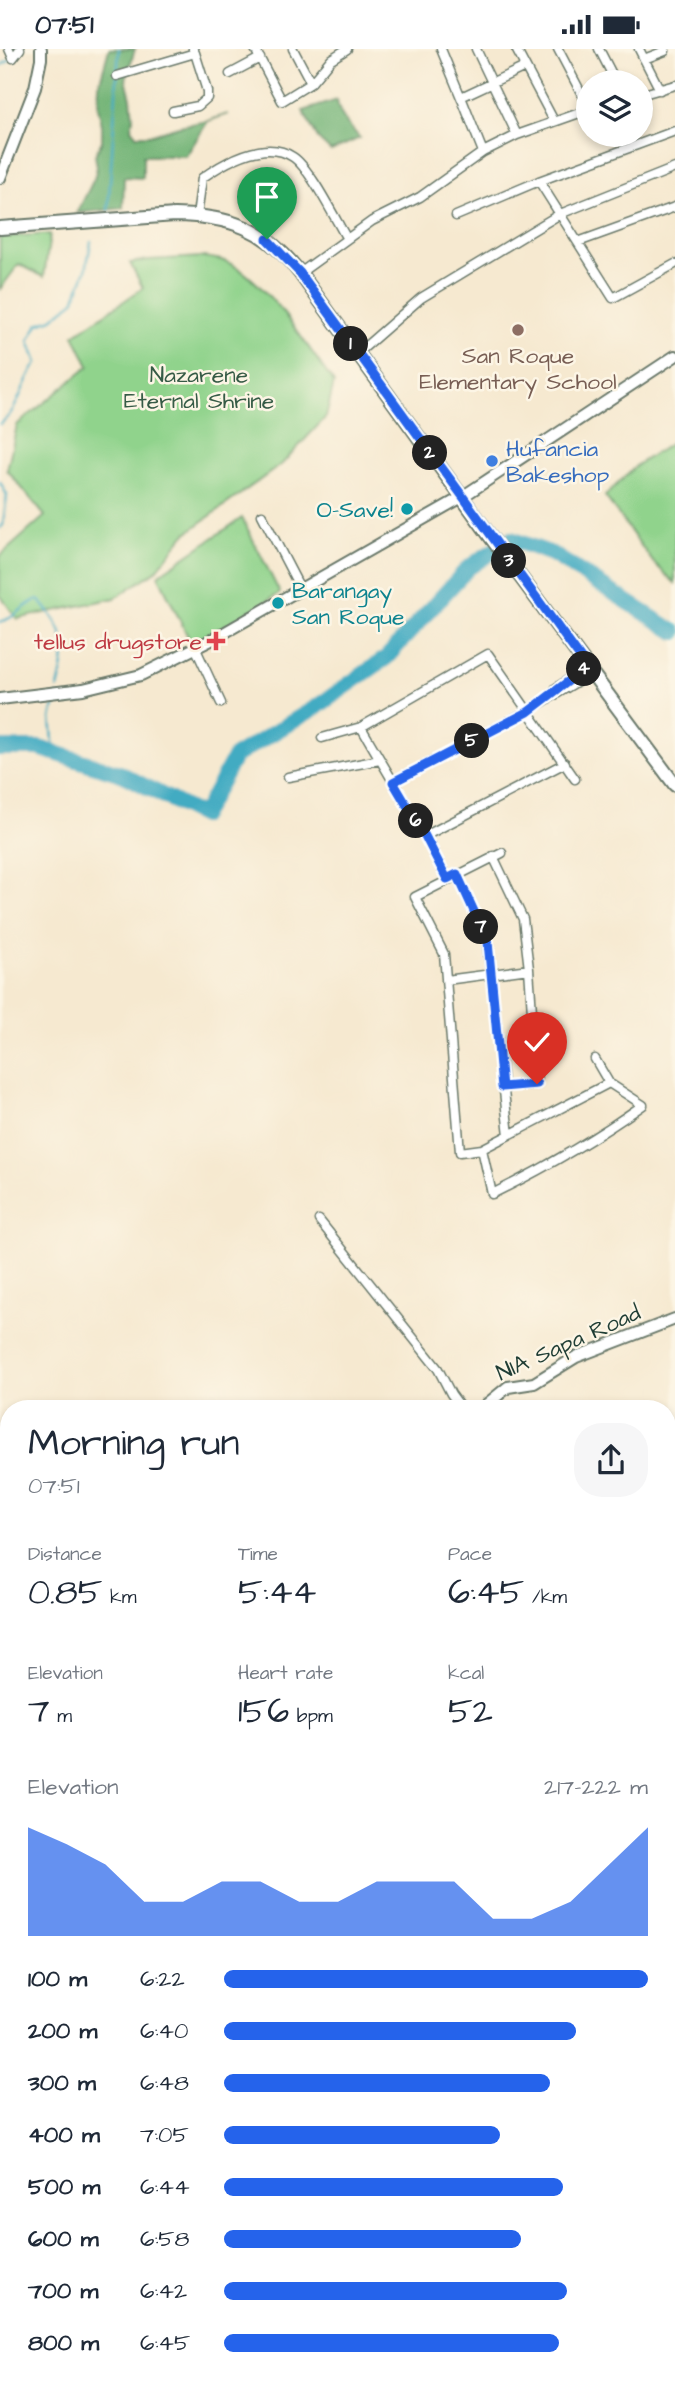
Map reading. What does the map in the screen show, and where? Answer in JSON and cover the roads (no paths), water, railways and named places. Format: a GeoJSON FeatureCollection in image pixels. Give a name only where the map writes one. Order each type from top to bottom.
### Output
{"type":"FeatureCollection","features":[{"type":"Feature","properties":{"kind":"main road"},"geometry":{"type":"LineString","coordinates":[[0,178],[35,87],[41,49]]}},
{"type":"Feature","properties":{"kind":"main road"},"geometry":{"type":"LineString","coordinates":[[0,228],[175,215],[197,216],[227,220],[256,232],[275,245],[300,273],[515,569],[585,672],[675,785]]}},
{"type":"Feature","properties":{"kind":"main road"},"geometry":{"type":"LineString","coordinates":[[0,699],[109,684],[141,675],[301,590],[463,498],[675,356]]}},
{"type":"Feature","properties":{"kind":"main road","name":"NIA Sapa Road"},"geometry":{"type":"LineString","coordinates":[[492,1400],[508,1387],[534,1383],[576,1357],[675,1319]]}},
{"type":"Feature","properties":{"kind":"street"},"geometry":{"type":"LineString","coordinates":[[9,49],[13,58],[20,49]]}},
{"type":"Feature","properties":{"kind":"street"},"geometry":{"type":"LineString","coordinates":[[255,49],[282,101],[311,83],[331,59],[347,49]]}},
{"type":"Feature","properties":{"kind":"street"},"geometry":{"type":"LineString","coordinates":[[293,49],[311,83]]}},
{"type":"Feature","properties":{"kind":"street"},"geometry":{"type":"LineString","coordinates":[[326,49],[331,59]]}},
{"type":"Feature","properties":{"kind":"street"},"geometry":{"type":"LineString","coordinates":[[441,49],[482,152]]}},
{"type":"Feature","properties":{"kind":"street"},"geometry":{"type":"LineString","coordinates":[[476,49],[517,135]]}},
{"type":"Feature","properties":{"kind":"street"},"geometry":{"type":"LineString","coordinates":[[516,49],[554,121]]}},
{"type":"Feature","properties":{"kind":"street"},"geometry":{"type":"LineString","coordinates":[[558,49],[576,84]]}},
{"type":"Feature","properties":{"kind":"street"},"geometry":{"type":"LineString","coordinates":[[598,49],[609,70]]}},
{"type":"Feature","properties":{"kind":"street"},"geometry":{"type":"LineString","coordinates":[[639,49],[660,90]]}},
{"type":"Feature","properties":{"kind":"street"},"geometry":{"type":"LineString","coordinates":[[117,76],[194,51],[207,98],[198,106],[173,111]]}},
{"type":"Feature","properties":{"kind":"street"},"geometry":{"type":"LineString","coordinates":[[644,59],[665,51]]}},
{"type":"Feature","properties":{"kind":"street"},"geometry":{"type":"LineString","coordinates":[[230,74],[260,58]]}},
{"type":"Feature","properties":{"kind":"street"},"geometry":{"type":"LineString","coordinates":[[463,102],[461,97],[525,67]]}},
{"type":"Feature","properties":{"kind":"street"},"geometry":{"type":"LineString","coordinates":[[653,92],[675,85]]}},
{"type":"Feature","properties":{"kind":"street"},"geometry":{"type":"LineString","coordinates":[[300,273],[372,221],[420,197],[482,152],[517,135],[576,113]]}},
{"type":"Feature","properties":{"kind":"street"},"geometry":{"type":"LineString","coordinates":[[456,216],[539,181],[675,131]]}},
{"type":"Feature","properties":{"kind":"street"},"geometry":{"type":"LineString","coordinates":[[197,216],[202,178],[246,153],[281,153],[292,156],[307,172],[347,239]]}},
{"type":"Feature","properties":{"kind":"street"},"geometry":{"type":"LineString","coordinates":[[358,353],[421,297],[560,214],[675,168]]}},
{"type":"Feature","properties":{"kind":"street"},"geometry":{"type":"LineString","coordinates":[[539,181],[613,298],[675,264]]}},
{"type":"Feature","properties":{"kind":"street"},"geometry":{"type":"LineString","coordinates":[[578,242],[675,207]]}},
{"type":"Feature","properties":{"kind":"street"},"geometry":{"type":"LineString","coordinates":[[262,515],[301,590]]}},
{"type":"Feature","properties":{"kind":"street"},"geometry":{"type":"LineString","coordinates":[[195,647],[221,703]]}},
{"type":"Feature","properties":{"kind":"street"},"geometry":{"type":"LineString","coordinates":[[322,738],[361,727],[488,654],[575,779]]}},
{"type":"Feature","properties":{"kind":"street"},"geometry":{"type":"LineString","coordinates":[[393,782],[528,712],[553,694],[559,693],[585,672]]}},
{"type":"Feature","properties":{"kind":"street"},"geometry":{"type":"LineString","coordinates":[[361,727],[447,879]]}},
{"type":"Feature","properties":{"kind":"street"},"geometry":{"type":"LineString","coordinates":[[288,777],[380,761]]}},
{"type":"Feature","properties":{"kind":"street"},"geometry":{"type":"LineString","coordinates":[[425,836],[565,762]]}},
{"type":"Feature","properties":{"kind":"street"},"geometry":{"type":"LineString","coordinates":[[502,853],[415,897],[444,954],[460,1152],[482,1149],[609,1083]]}},
{"type":"Feature","properties":{"kind":"street"},"geometry":{"type":"LineString","coordinates":[[493,856],[523,919],[537,1084],[502,1087]]}},
{"type":"Feature","properties":{"kind":"street"},"geometry":{"type":"LineString","coordinates":[[457,874],[488,942],[509,1135]]}},
{"type":"Feature","properties":{"kind":"street"},"geometry":{"type":"LineString","coordinates":[[446,980],[529,969]]}},
{"type":"Feature","properties":{"kind":"street"},"geometry":{"type":"LineString","coordinates":[[482,1149],[492,1194],[597,1137],[643,1105],[609,1083],[595,1059]]}},
{"type":"Feature","properties":{"kind":"street"},"geometry":{"type":"LineString","coordinates":[[319,1220],[438,1369],[455,1400]]}},
{"type":"Feature","properties":{"kind":"waterway"},"geometry":{"type":"LineString","coordinates":[[108,211],[119,49]]}},
{"type":"Feature","properties":{"kind":"waterway"},"geometry":{"type":"LineString","coordinates":[[0,66],[12,59]]}},
{"type":"Feature","properties":{"kind":"waterway"},"geometry":{"type":"LineString","coordinates":[[0,424],[17,403],[37,363],[29,341],[38,324],[52,319],[74,301],[86,270],[91,242]]}},
{"type":"Feature","properties":{"kind":"waterway"},"geometry":{"type":"LineString","coordinates":[[0,482],[7,495],[3,525],[0,528]]}},
{"type":"Feature","properties":{"kind":"waterway"},"geometry":{"type":"LineString","coordinates":[[0,748],[39,748],[122,774],[202,816],[235,756],[318,706],[386,658],[468,568],[511,539],[552,554],[675,632]]}},
{"type":"Feature","properties":{"kind":"waterway"},"geometry":{"type":"LineString","coordinates":[[0,622],[38,599],[48,610],[63,640],[63,661],[58,688]]}},
{"type":"Feature","properties":{"kind":"waterway"},"geometry":{"type":"LineString","coordinates":[[54,752],[51,718],[57,695]]}},
{"type":"Feature","properties":{"kind":"place","name":"San Roque Elementary School"},"geometry":{"type":"Point","coordinates":[518,330]}},
{"type":"Feature","properties":{"kind":"place","name":"Hufancia Bakeshop"},"geometry":{"type":"Point","coordinates":[492,461]}},
{"type":"Feature","properties":{"kind":"place","name":"O-Save!"},"geometry":{"type":"Point","coordinates":[407,509]}},
{"type":"Feature","properties":{"kind":"place","name":"Barangay San Roque"},"geometry":{"type":"Point","coordinates":[278,603]}},
{"type":"Feature","properties":{"kind":"place","name":"tellus drugstore"},"geometry":{"type":"Point","coordinates":[216,641]}},
{"type":"Feature","properties":{"kind":"park label","name":"Nazarene Eternal Shrine"},"geometry":{"type":"Point","coordinates":[199,387]}}]}
